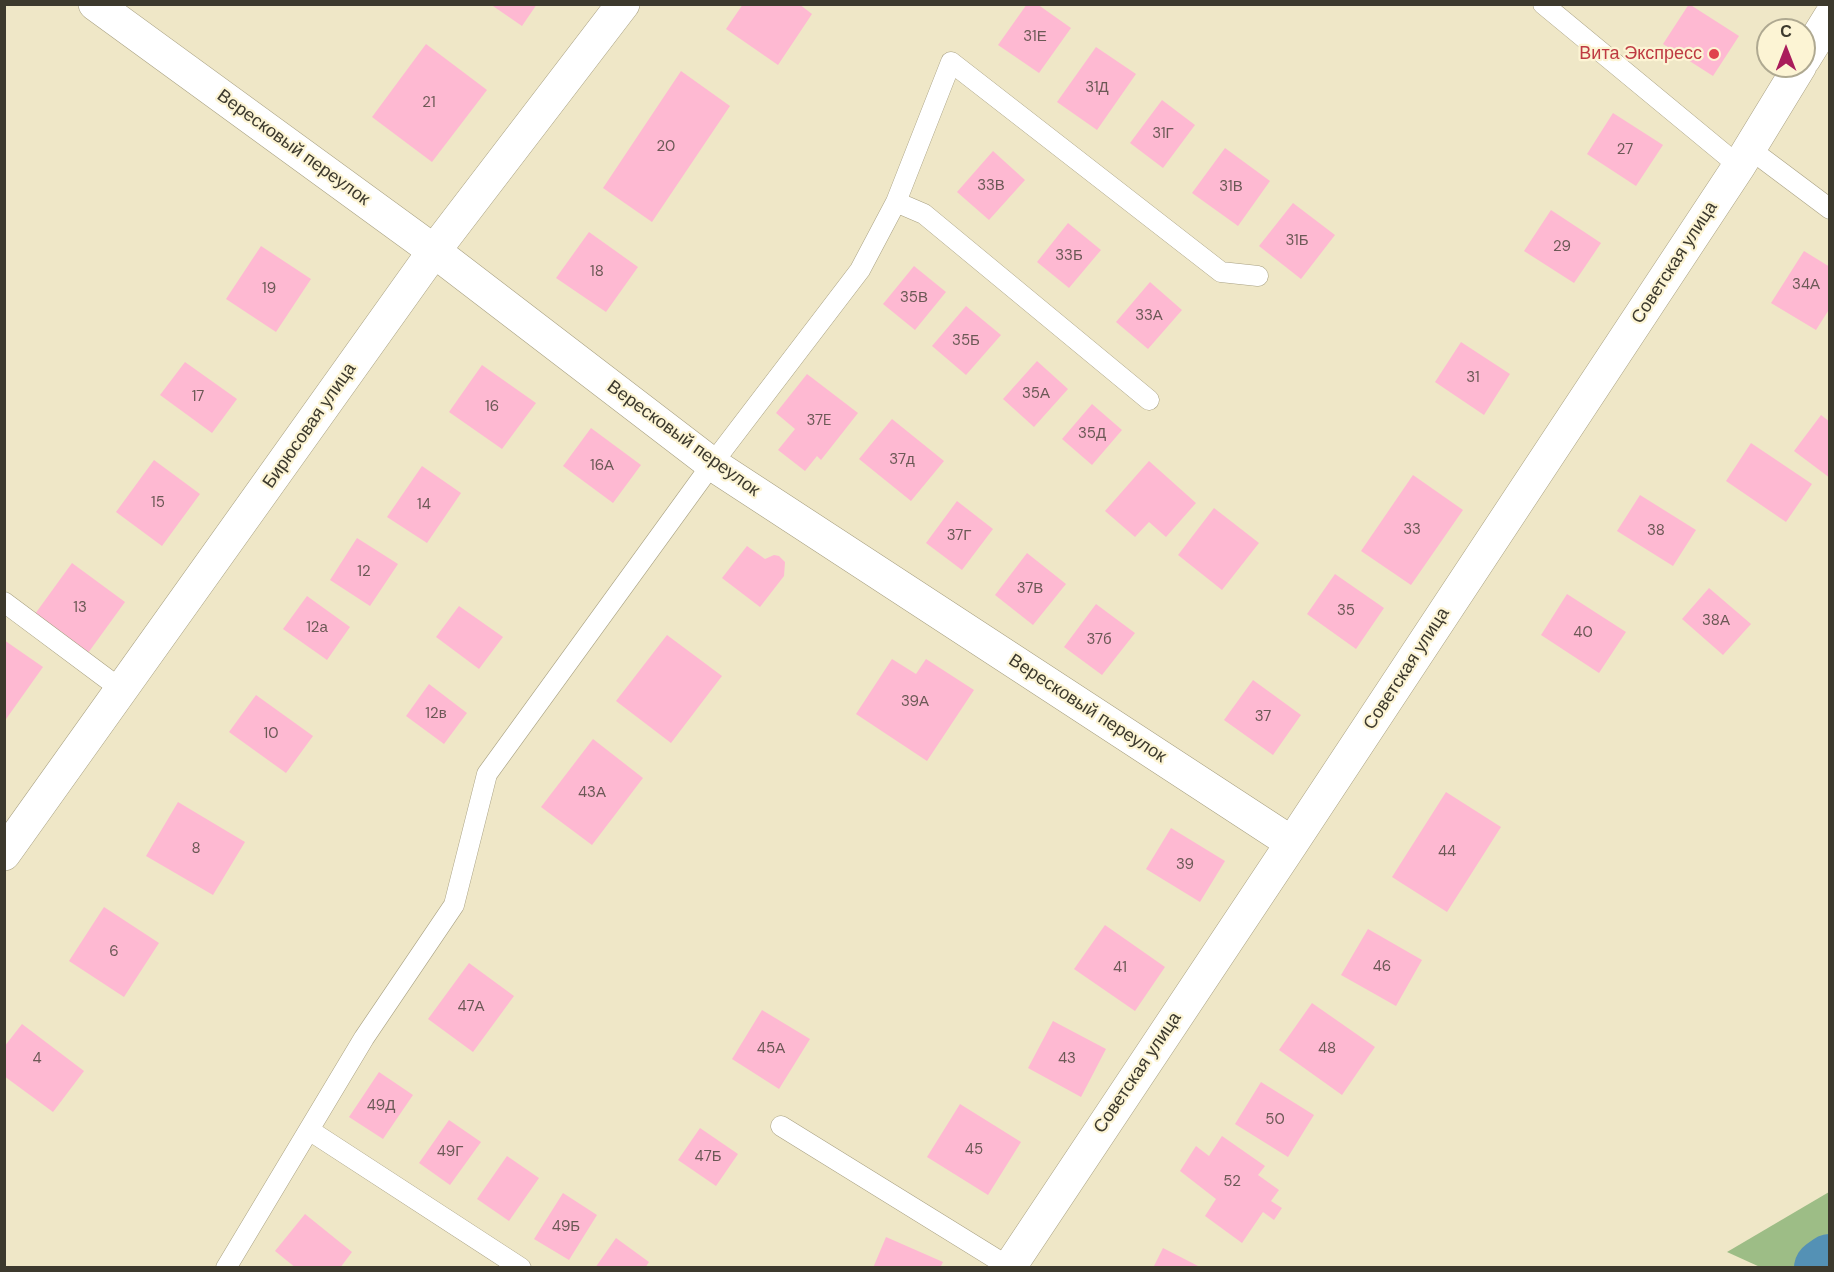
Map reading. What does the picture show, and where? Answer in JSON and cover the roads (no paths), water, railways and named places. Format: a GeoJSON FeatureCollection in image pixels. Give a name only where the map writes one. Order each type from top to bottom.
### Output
{"type":"FeatureCollection","features":[{"type":"Feature","properties":{"kind":"street","name":"Вересковый переулок"},"geometry":{"type":"LineString","coordinates":[[95,4],[434,251],[712,464],[1292,843]]}},
{"type":"Feature","properties":{"kind":"street","name":"Бирюсовая улица"},"geometry":{"type":"LineString","coordinates":[[4,854],[434,251],[623,4]]}},
{"type":"Feature","properties":{"kind":"street"},"geometry":{"type":"LineString","coordinates":[[1816,40],[1830,17]]}},
{"type":"Feature","properties":{"kind":"street","name":"Советская улица"},"geometry":{"type":"LineString","coordinates":[[1009,1267],[1745,158],[1793,78]]}},
{"type":"Feature","properties":{"kind":"lane"},"geometry":{"type":"LineString","coordinates":[[1543,4],[1745,158],[1830,209]]}},
{"type":"Feature","properties":{"kind":"lane"},"geometry":{"type":"LineString","coordinates":[[226,1268],[364,1038],[454,905],[487,774],[712,464],[860,270],[896,202],[951,62],[1221,272],[1258,276]]}},
{"type":"Feature","properties":{"kind":"lane"},"geometry":{"type":"LineString","coordinates":[[896,202],[924,214],[1149,400]]}},
{"type":"Feature","properties":{"kind":"lane"},"geometry":{"type":"LineString","coordinates":[[4,602],[122,690]]}},
{"type":"Feature","properties":{"kind":"lane"},"geometry":{"type":"LineString","coordinates":[[781,1126],[1009,1267]]}},
{"type":"Feature","properties":{"kind":"lane"},"geometry":{"type":"LineString","coordinates":[[309,1130],[521,1268]]}},
{"type":"Feature","properties":{"kind":"waterway"},"geometry":{"type":"LineString","coordinates":[[1823,1268],[1830,1263]]}},
{"type":"Feature","properties":{"kind":"place","name":"Вита Экспресс"},"geometry":{"type":"Point","coordinates":[1714,54]}}]}
